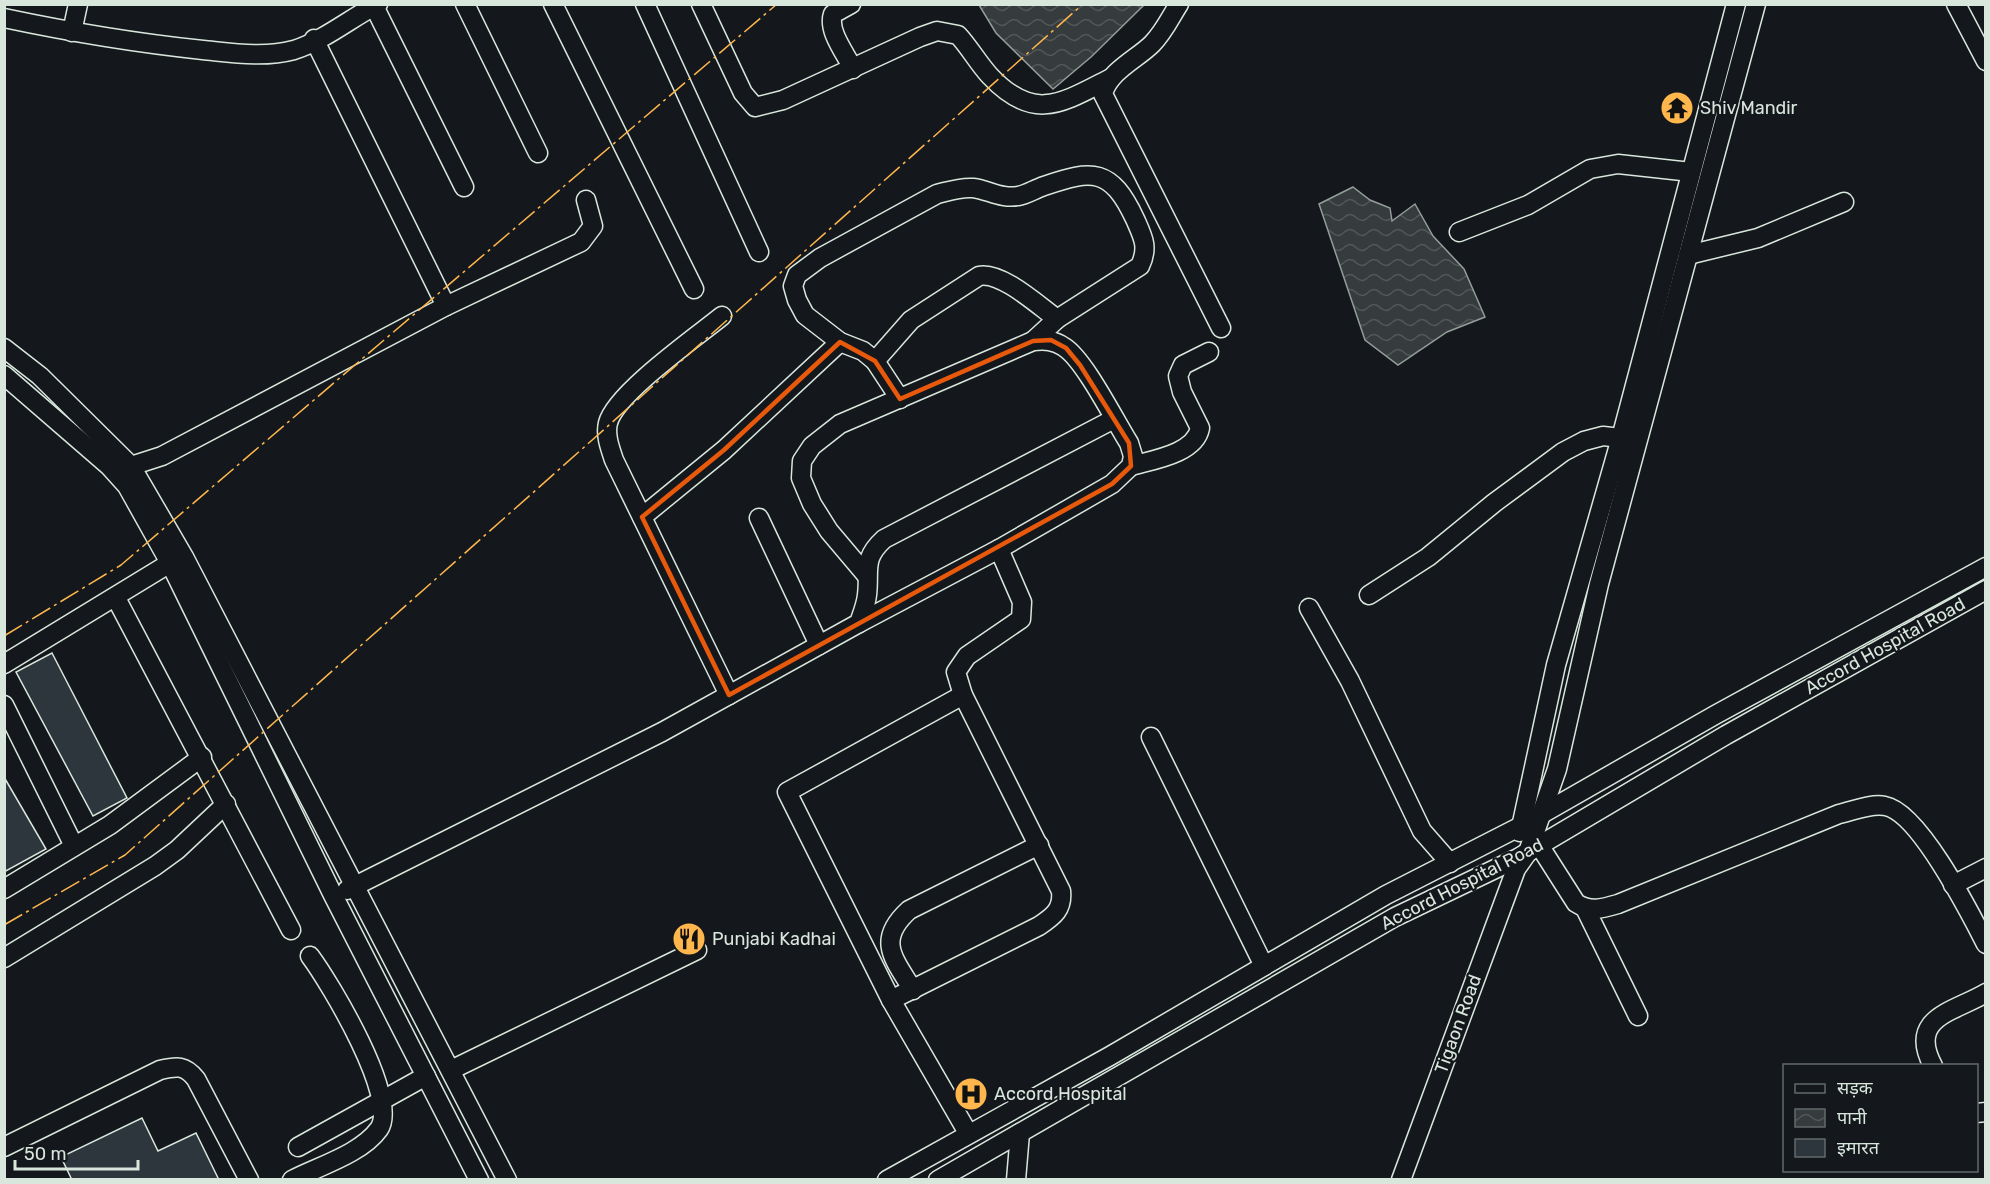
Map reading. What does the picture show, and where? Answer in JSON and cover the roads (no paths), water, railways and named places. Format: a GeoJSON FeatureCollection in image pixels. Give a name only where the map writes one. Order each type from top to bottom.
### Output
{"type":"FeatureCollection","features":[{"type":"Feature","properties":{"kind":"street"},"geometry":{"type":"LineString","coordinates":[[72,32],[78,4]]}},
{"type":"Feature","properties":{"kind":"street"},"geometry":{"type":"LineString","coordinates":[[465,4],[538,153]]}},
{"type":"Feature","properties":{"kind":"street"},"geometry":{"type":"LineString","coordinates":[[553,4],[694,289]]}},
{"type":"Feature","properties":{"kind":"street"},"geometry":{"type":"LineString","coordinates":[[645,4],[759,252]]}},
{"type":"Feature","properties":{"kind":"street"},"geometry":{"type":"LineString","coordinates":[[701,4],[743,93],[755,107],[783,100],[854,69],[920,36],[937,31],[958,35],[990,77],[1015,98],[1030,105],[1055,103],[1111,78],[1153,43],[1179,4]]}},
{"type":"Feature","properties":{"kind":"street"},"geometry":{"type":"LineString","coordinates":[[851,4],[833,14],[831,20],[832,29],[854,69]]}},
{"type":"Feature","properties":{"kind":"street"},"geometry":{"type":"LineString","coordinates":[[1638,1016],[1585,908],[1525,856],[1521,826],[1556,665],[1621,438],[1736,4]]}},
{"type":"Feature","properties":{"kind":"street"},"geometry":{"type":"LineString","coordinates":[[1525,856],[1557,769],[1599,584],[1756,4]]}},
{"type":"Feature","properties":{"kind":"street"},"geometry":{"type":"LineString","coordinates":[[1956,4],[1986,61]]}},
{"type":"Feature","properties":{"kind":"street"},"geometry":{"type":"LineString","coordinates":[[4,18],[72,32],[251,55],[273,54],[296,49],[376,5],[464,187]]}},
{"type":"Feature","properties":{"kind":"street"},"geometry":{"type":"LineString","coordinates":[[314,39],[446,306]]}},
{"type":"Feature","properties":{"kind":"street"},"geometry":{"type":"LineString","coordinates":[[1111,78],[1103,94],[1105,101],[1221,328]]}},
{"type":"Feature","properties":{"kind":"street"},"geometry":{"type":"LineString","coordinates":[[1460,232],[1528,205],[1590,169],[1618,164],[1691,172]]}},
{"type":"Feature","properties":{"kind":"street"},"geometry":{"type":"LineString","coordinates":[[867,576],[829,531],[812,504],[801,478],[802,461],[812,446],[840,424],[900,399],[1033,341],[1057,319],[1140,266],[1146,253],[1142,234],[1125,198],[1107,179],[1093,174],[1066,179],[1019,196],[999,196],[974,188],[957,188],[937,194],[820,258],[797,275],[793,286],[805,315],[840,342],[863,351],[875,361],[900,399]]}},
{"type":"Feature","properties":{"kind":"street"},"geometry":{"type":"LineString","coordinates":[[131,466],[162,456],[259,407],[446,306],[581,242],[593,226],[586,200]]}},
{"type":"Feature","properties":{"kind":"street"},"geometry":{"type":"LineString","coordinates":[[1688,255],[1758,237],[1844,202]]}},
{"type":"Feature","properties":{"kind":"street"},"geometry":{"type":"LineString","coordinates":[[875,361],[911,320],[979,276],[986,274],[1004,282],[1057,319]]}},
{"type":"Feature","properties":{"kind":"street"},"geometry":{"type":"LineString","coordinates":[[722,316],[619,402],[608,423],[608,441],[614,460],[729,694]]}},
{"type":"Feature","properties":{"kind":"street"},"geometry":{"type":"LineString","coordinates":[[1033,341],[1051,340],[1066,348],[1129,443],[1133,456],[1131,466]]}},
{"type":"Feature","properties":{"kind":"street"},"geometry":{"type":"LineString","coordinates":[[642,517],[724,450],[840,342]]}},
{"type":"Feature","properties":{"kind":"street"},"geometry":{"type":"LineString","coordinates":[[4,348],[40,376],[131,466],[184,556],[507,1179]]}},
{"type":"Feature","properties":{"kind":"street"},"geometry":{"type":"LineString","coordinates":[[333,895],[357,886],[662,732],[999,549],[1112,484],[1131,466],[1183,448],[1198,436],[1200,428],[1182,392],[1178,376],[1183,365],[1209,352]]}},
{"type":"Feature","properties":{"kind":"street"},"geometry":{"type":"LineString","coordinates":[[4,375],[109,466],[127,486],[170,563],[333,895],[479,1179]]}},
{"type":"Feature","properties":{"kind":"street"},"geometry":{"type":"LineString","coordinates":[[859,623],[867,599],[868,561],[874,549],[884,539],[1114,419]]}},
{"type":"Feature","properties":{"kind":"street"},"geometry":{"type":"LineString","coordinates":[[1369,595],[1428,558],[1494,503],[1563,452],[1584,441],[1603,436],[1621,438]]}},
{"type":"Feature","properties":{"kind":"street"},"geometry":{"type":"LineString","coordinates":[[759,518],[819,645]]}},
{"type":"Feature","properties":{"kind":"street"},"geometry":{"type":"LineString","coordinates":[[891,1000],[1053,917],[1060,908],[1061,891],[963,695],[956,672],[967,656],[1021,619],[1022,602],[999,549]]}},
{"type":"Feature","properties":{"kind":"street"},"geometry":{"type":"LineString","coordinates":[[4,664],[116,598],[170,563]]}},
{"type":"Feature","properties":{"kind":"street"},"geometry":{"type":"LineString","coordinates":[[887,1179],[914,1173],[968,1133],[1110,1056],[1386,895],[1521,826],[1715,715],[1986,567]]}},
{"type":"Feature","properties":{"kind":"street","name":"Accord Hospital Road"},"geometry":{"type":"LineString","coordinates":[[938,1179],[1395,917],[1525,856],[1726,735],[1986,590]]}},
{"type":"Feature","properties":{"kind":"street"},"geometry":{"type":"LineString","coordinates":[[116,598],[202,757],[291,930]]}},
{"type":"Feature","properties":{"kind":"street"},"geometry":{"type":"LineString","coordinates":[[1309,608],[1350,681],[1422,831],[1450,863]]}},
{"type":"Feature","properties":{"kind":"street"},"geometry":{"type":"LineString","coordinates":[[963,695],[787,792],[891,1000],[968,1133]]}},
{"type":"Feature","properties":{"kind":"street"},"geometry":{"type":"LineString","coordinates":[[4,705],[74,846]]}},
{"type":"Feature","properties":{"kind":"street"},"geometry":{"type":"LineString","coordinates":[[1151,737],[1264,966]]}},
{"type":"Feature","properties":{"kind":"street"},"geometry":{"type":"LineString","coordinates":[[4,889],[110,825],[202,757]]}},
{"type":"Feature","properties":{"kind":"street"},"geometry":{"type":"LineString","coordinates":[[4,958],[155,866],[177,850],[226,804]]}},
{"type":"Feature","properties":{"kind":"street"},"geometry":{"type":"LineString","coordinates":[[1585,908],[1598,910],[1618,904],[1839,814],[1886,806],[1900,814],[1932,850],[1986,944]]}},
{"type":"Feature","properties":{"kind":"street"},"geometry":{"type":"LineString","coordinates":[[913,990],[892,955],[889,942],[893,928],[901,918],[919,904],[1039,845]]}},
{"type":"Feature","properties":{"kind":"street","name":"Tigaon Road"},"geometry":{"type":"LineString","coordinates":[[1401,1179],[1525,856]]}},
{"type":"Feature","properties":{"kind":"street"},"geometry":{"type":"LineString","coordinates":[[1953,885],[1986,868]]}},
{"type":"Feature","properties":{"kind":"street"},"geometry":{"type":"LineString","coordinates":[[451,1070],[697,950]]}},
{"type":"Feature","properties":{"kind":"street"},"geometry":{"type":"LineString","coordinates":[[292,1179],[362,1145],[380,1128],[384,1119],[384,1102],[371,1068],[330,983],[310,956]]}},
{"type":"Feature","properties":{"kind":"street"},"geometry":{"type":"LineString","coordinates":[[1933,1064],[1925,1043],[1928,1027],[1938,1017],[1986,993]]}},
{"type":"Feature","properties":{"kind":"street"},"geometry":{"type":"LineString","coordinates":[[4,1147],[151,1074],[177,1065],[189,1069],[196,1079],[249,1179]]}},
{"type":"Feature","properties":{"kind":"street"},"geometry":{"type":"LineString","coordinates":[[298,1147],[384,1102],[426,1076]]}},
{"type":"Feature","properties":{"kind":"street"},"geometry":{"type":"LineString","coordinates":[[1016,1179],[1020,1133]]}},
{"type":"Feature","properties":{"kind":"water"},"geometry":{"type":"Polygon","coordinates":[[[979,5],[1144,5],[1091,57],[1053,89],[996,33],[979,5]]]}},
{"type":"Feature","properties":{"kind":"water"},"geometry":{"type":"Polygon","coordinates":[[[1353,187],[1370,200],[1390,208],[1392,221],[1415,204],[1433,236],[1464,269],[1485,317],[1447,332],[1398,365],[1365,340],[1319,204],[1353,187]]]}},
{"type":"Feature","properties":{"kind":"place","name":"Shiv Mandir"},"geometry":{"type":"Point","coordinates":[1677,108]}},
{"type":"Feature","properties":{"kind":"place","name":"Punjabi Kadhai"},"geometry":{"type":"Point","coordinates":[689,939]}},
{"type":"Feature","properties":{"kind":"place","name":"Accord Hospital"},"geometry":{"type":"Point","coordinates":[971,1094]}}]}
